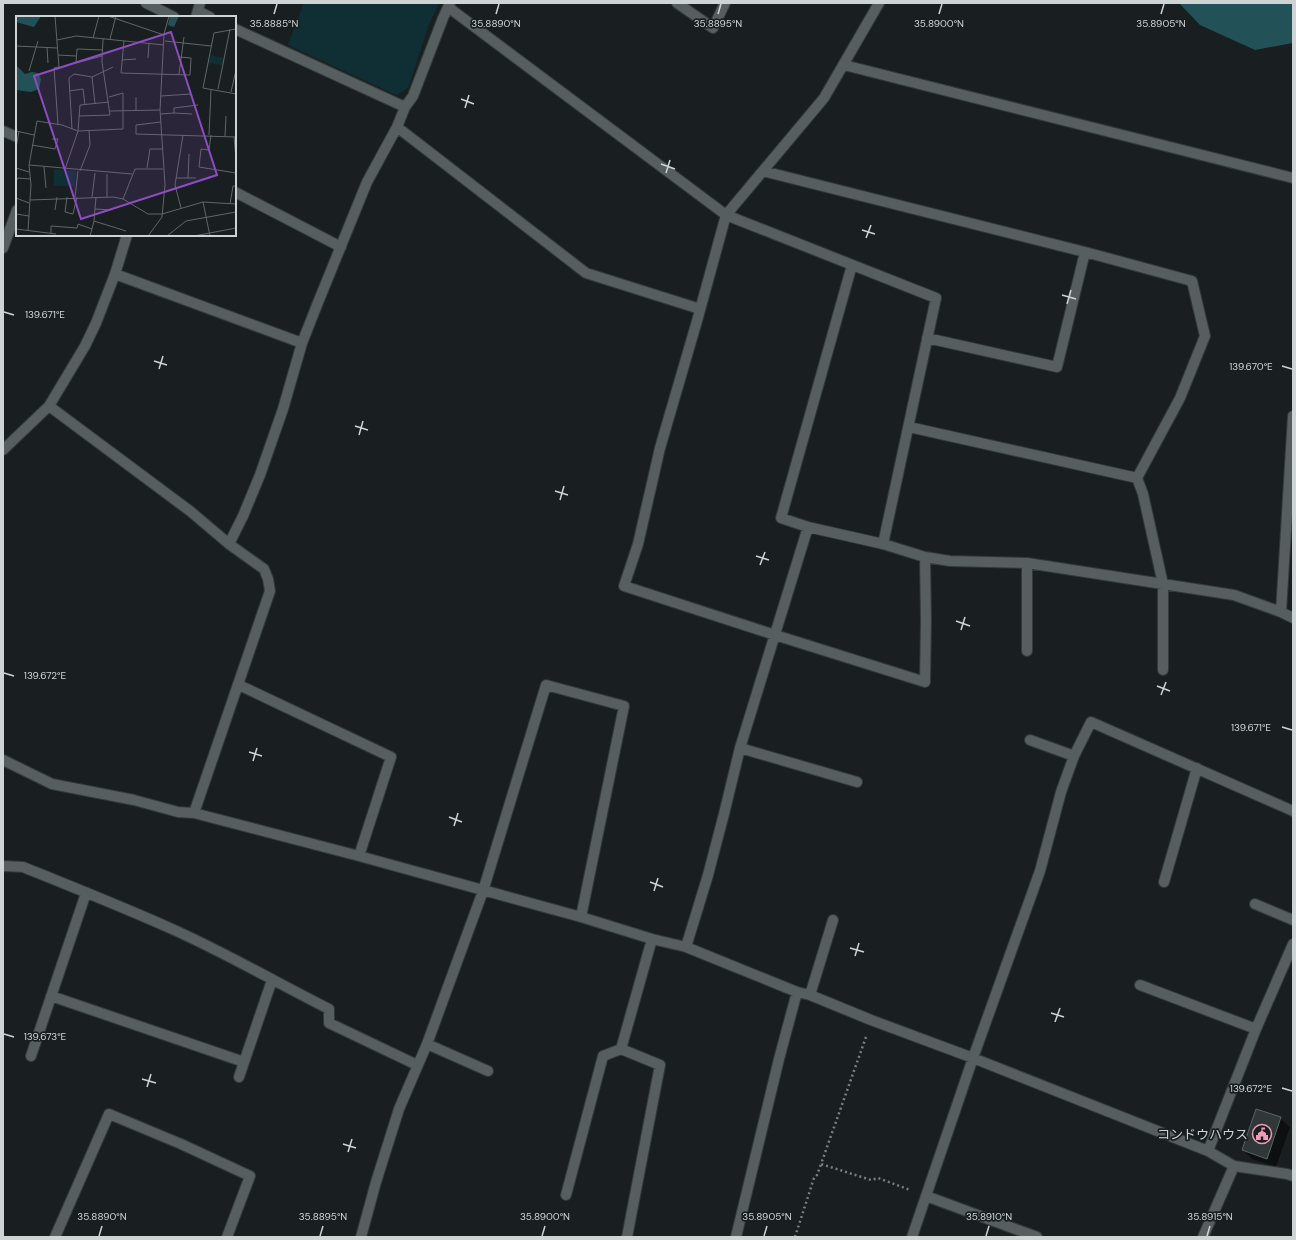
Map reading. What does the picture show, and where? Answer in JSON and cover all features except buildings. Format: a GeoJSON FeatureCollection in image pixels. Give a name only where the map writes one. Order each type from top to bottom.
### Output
{"type":"FeatureCollection","features":[{"type":"Feature","properties":{"kind":"street"},"geometry":{"type":"LineString","coordinates":[[146,3],[172,16]]}},
{"type":"Feature","properties":{"kind":"street"},"geometry":{"type":"LineString","coordinates":[[677,3],[713,28],[725,3]]}},
{"type":"Feature","properties":{"kind":"street"},"geometry":{"type":"LineString","coordinates":[[879,3],[824,98],[726,214],[660,448],[638,544],[624,586],[925,682],[925,557]]}},
{"type":"Feature","properties":{"kind":"street"},"geometry":{"type":"LineString","coordinates":[[229,544],[243,516],[260,475],[283,409],[302,343],[367,182],[397,127],[405,108],[413,96],[449,5],[726,214],[936,298],[883,544]]}},
{"type":"Feature","properties":{"kind":"street"},"geometry":{"type":"LineString","coordinates":[[198,10],[208,16]]}},
{"type":"Feature","properties":{"kind":"street"},"geometry":{"type":"LineString","coordinates":[[236,29],[405,108]]}},
{"type":"Feature","properties":{"kind":"street"},"geometry":{"type":"LineString","coordinates":[[844,65],[1293,178]]}},
{"type":"Feature","properties":{"kind":"street"},"geometry":{"type":"LineString","coordinates":[[397,127],[586,273],[700,308]]}},
{"type":"Feature","properties":{"kind":"street"},"geometry":{"type":"LineString","coordinates":[[3,131],[16,137]]}},
{"type":"Feature","properties":{"kind":"street"},"geometry":{"type":"LineString","coordinates":[[763,171],[1085,252],[1192,281],[1205,336],[1180,398],[1137,478],[1143,494],[1163,584],[1163,670]]}},
{"type":"Feature","properties":{"kind":"street"},"geometry":{"type":"LineString","coordinates":[[236,193],[341,247]]}},
{"type":"Feature","properties":{"kind":"street"},"geometry":{"type":"LineString","coordinates":[[3,248],[16,213]]}},
{"type":"Feature","properties":{"kind":"street"},"geometry":{"type":"LineString","coordinates":[[3,450],[49,406],[88,341],[96,323],[127,236]]}},
{"type":"Feature","properties":{"kind":"street"},"geometry":{"type":"LineString","coordinates":[[927,338],[1058,366],[1085,252]]}},
{"type":"Feature","properties":{"kind":"street"},"geometry":{"type":"LineString","coordinates":[[852,264],[781,518],[808,527],[883,544],[925,557],[950,561],[1027,563],[1234,595],[1281,612],[1293,618]]}},
{"type":"Feature","properties":{"kind":"street"},"geometry":{"type":"LineString","coordinates":[[114,274],[302,343]]}},
{"type":"Feature","properties":{"kind":"street"},"geometry":{"type":"LineString","coordinates":[[49,406],[190,511],[229,544],[264,569],[268,580],[270,591],[194,813]]}},
{"type":"Feature","properties":{"kind":"street"},"geometry":{"type":"LineString","coordinates":[[1281,612],[1293,416]]}},
{"type":"Feature","properties":{"kind":"street"},"geometry":{"type":"LineString","coordinates":[[909,427],[1137,478]]}},
{"type":"Feature","properties":{"kind":"street"},"geometry":{"type":"LineString","coordinates":[[686,946],[708,875],[740,748],[808,527]]}},
{"type":"Feature","properties":{"kind":"street"},"geometry":{"type":"LineString","coordinates":[[1027,563],[1027,651]]}},
{"type":"Feature","properties":{"kind":"street"},"geometry":{"type":"LineString","coordinates":[[239,685],[391,757],[359,856]]}},
{"type":"Feature","properties":{"kind":"street"},"geometry":{"type":"LineString","coordinates":[[361,1237],[391,1132],[417,1065],[427,1044],[483,891],[546,685],[624,706],[581,917]]}},
{"type":"Feature","properties":{"kind":"street"},"geometry":{"type":"LineString","coordinates":[[912,1237],[1040,871],[1061,792],[1074,756],[1091,722],[1293,811]]}},
{"type":"Feature","properties":{"kind":"street"},"geometry":{"type":"LineString","coordinates":[[1030,740],[1074,756]]}},
{"type":"Feature","properties":{"kind":"street"},"geometry":{"type":"LineString","coordinates":[[740,748],[857,782]]}},
{"type":"Feature","properties":{"kind":"street"},"geometry":{"type":"LineString","coordinates":[[3,760],[52,784],[134,800],[178,812],[194,813],[359,856],[581,917],[652,939],[686,946],[797,992],[810,995],[871,1020],[974,1058],[1208,1151],[1234,1166],[1291,1172]]}},
{"type":"Feature","properties":{"kind":"street"},"geometry":{"type":"LineString","coordinates":[[1164,882],[1197,768]]}},
{"type":"Feature","properties":{"kind":"street"},"geometry":{"type":"LineString","coordinates":[[3,866],[23,867],[173,929],[250,967],[329,1009],[329,1023],[417,1065]]}},
{"type":"Feature","properties":{"kind":"street"},"geometry":{"type":"LineString","coordinates":[[31,1056],[86,893]]}},
{"type":"Feature","properties":{"kind":"street"},"geometry":{"type":"LineString","coordinates":[[1255,904],[1293,920]]}},
{"type":"Feature","properties":{"kind":"street"},"geometry":{"type":"LineString","coordinates":[[810,995],[832,920]]}},
{"type":"Feature","properties":{"kind":"street"},"geometry":{"type":"LineString","coordinates":[[621,1049],[652,939]]}},
{"type":"Feature","properties":{"kind":"street"},"geometry":{"type":"LineString","coordinates":[[1208,1151],[1256,1029],[1293,944]]}},
{"type":"Feature","properties":{"kind":"street"},"geometry":{"type":"LineString","coordinates":[[239,1077],[272,980]]}},
{"type":"Feature","properties":{"kind":"street"},"geometry":{"type":"LineString","coordinates":[[1140,985],[1256,1029]]}},
{"type":"Feature","properties":{"kind":"street"},"geometry":{"type":"LineString","coordinates":[[736,1237],[779,1059],[797,992]]}},
{"type":"Feature","properties":{"kind":"street"},"geometry":{"type":"LineString","coordinates":[[51,996],[244,1062]]}},
{"type":"Feature","properties":{"kind":"street"},"geometry":{"type":"LineString","coordinates":[[427,1044],[488,1070]]}},
{"type":"Feature","properties":{"kind":"street"},"geometry":{"type":"LineString","coordinates":[[566,1195],[603,1056],[621,1049],[660,1065],[627,1237]]}},
{"type":"Feature","properties":{"kind":"street"},"geometry":{"type":"LineString","coordinates":[[55,1237],[109,1114],[181,1144],[250,1176],[227,1237]]}},
{"type":"Feature","properties":{"kind":"street"},"geometry":{"type":"LineString","coordinates":[[1203,1237],[1234,1166]]}},
{"type":"Feature","properties":{"kind":"street"},"geometry":{"type":"LineString","coordinates":[[926,1196],[1037,1237]]}},
{"type":"Feature","properties":{"kind":"path"},"geometry":{"type":"LineString","coordinates":[[795,1237],[814,1178],[818,1175],[822,1164],[871,1020]]}},
{"type":"Feature","properties":{"kind":"path"},"geometry":{"type":"LineString","coordinates":[[822,1164],[871,1180],[878,1178],[926,1196]]}},
{"type":"Feature","properties":{"kind":"shaded area"},"geometry":{"type":"Polygon","coordinates":[[[304,3],[439,3],[429,24],[408,88],[396,95],[288,45],[304,3]]]}},
{"type":"Feature","properties":{"kind":"shaded area"},"geometry":{"type":"Polygon","coordinates":[[[1179,3],[1293,3],[1293,43],[1255,50],[1200,25],[1179,3]]]}},
{"type":"Feature","properties":{"kind":"place","name":"コンドウハウス"},"geometry":{"type":"Point","coordinates":[1262,1134]}}]}
